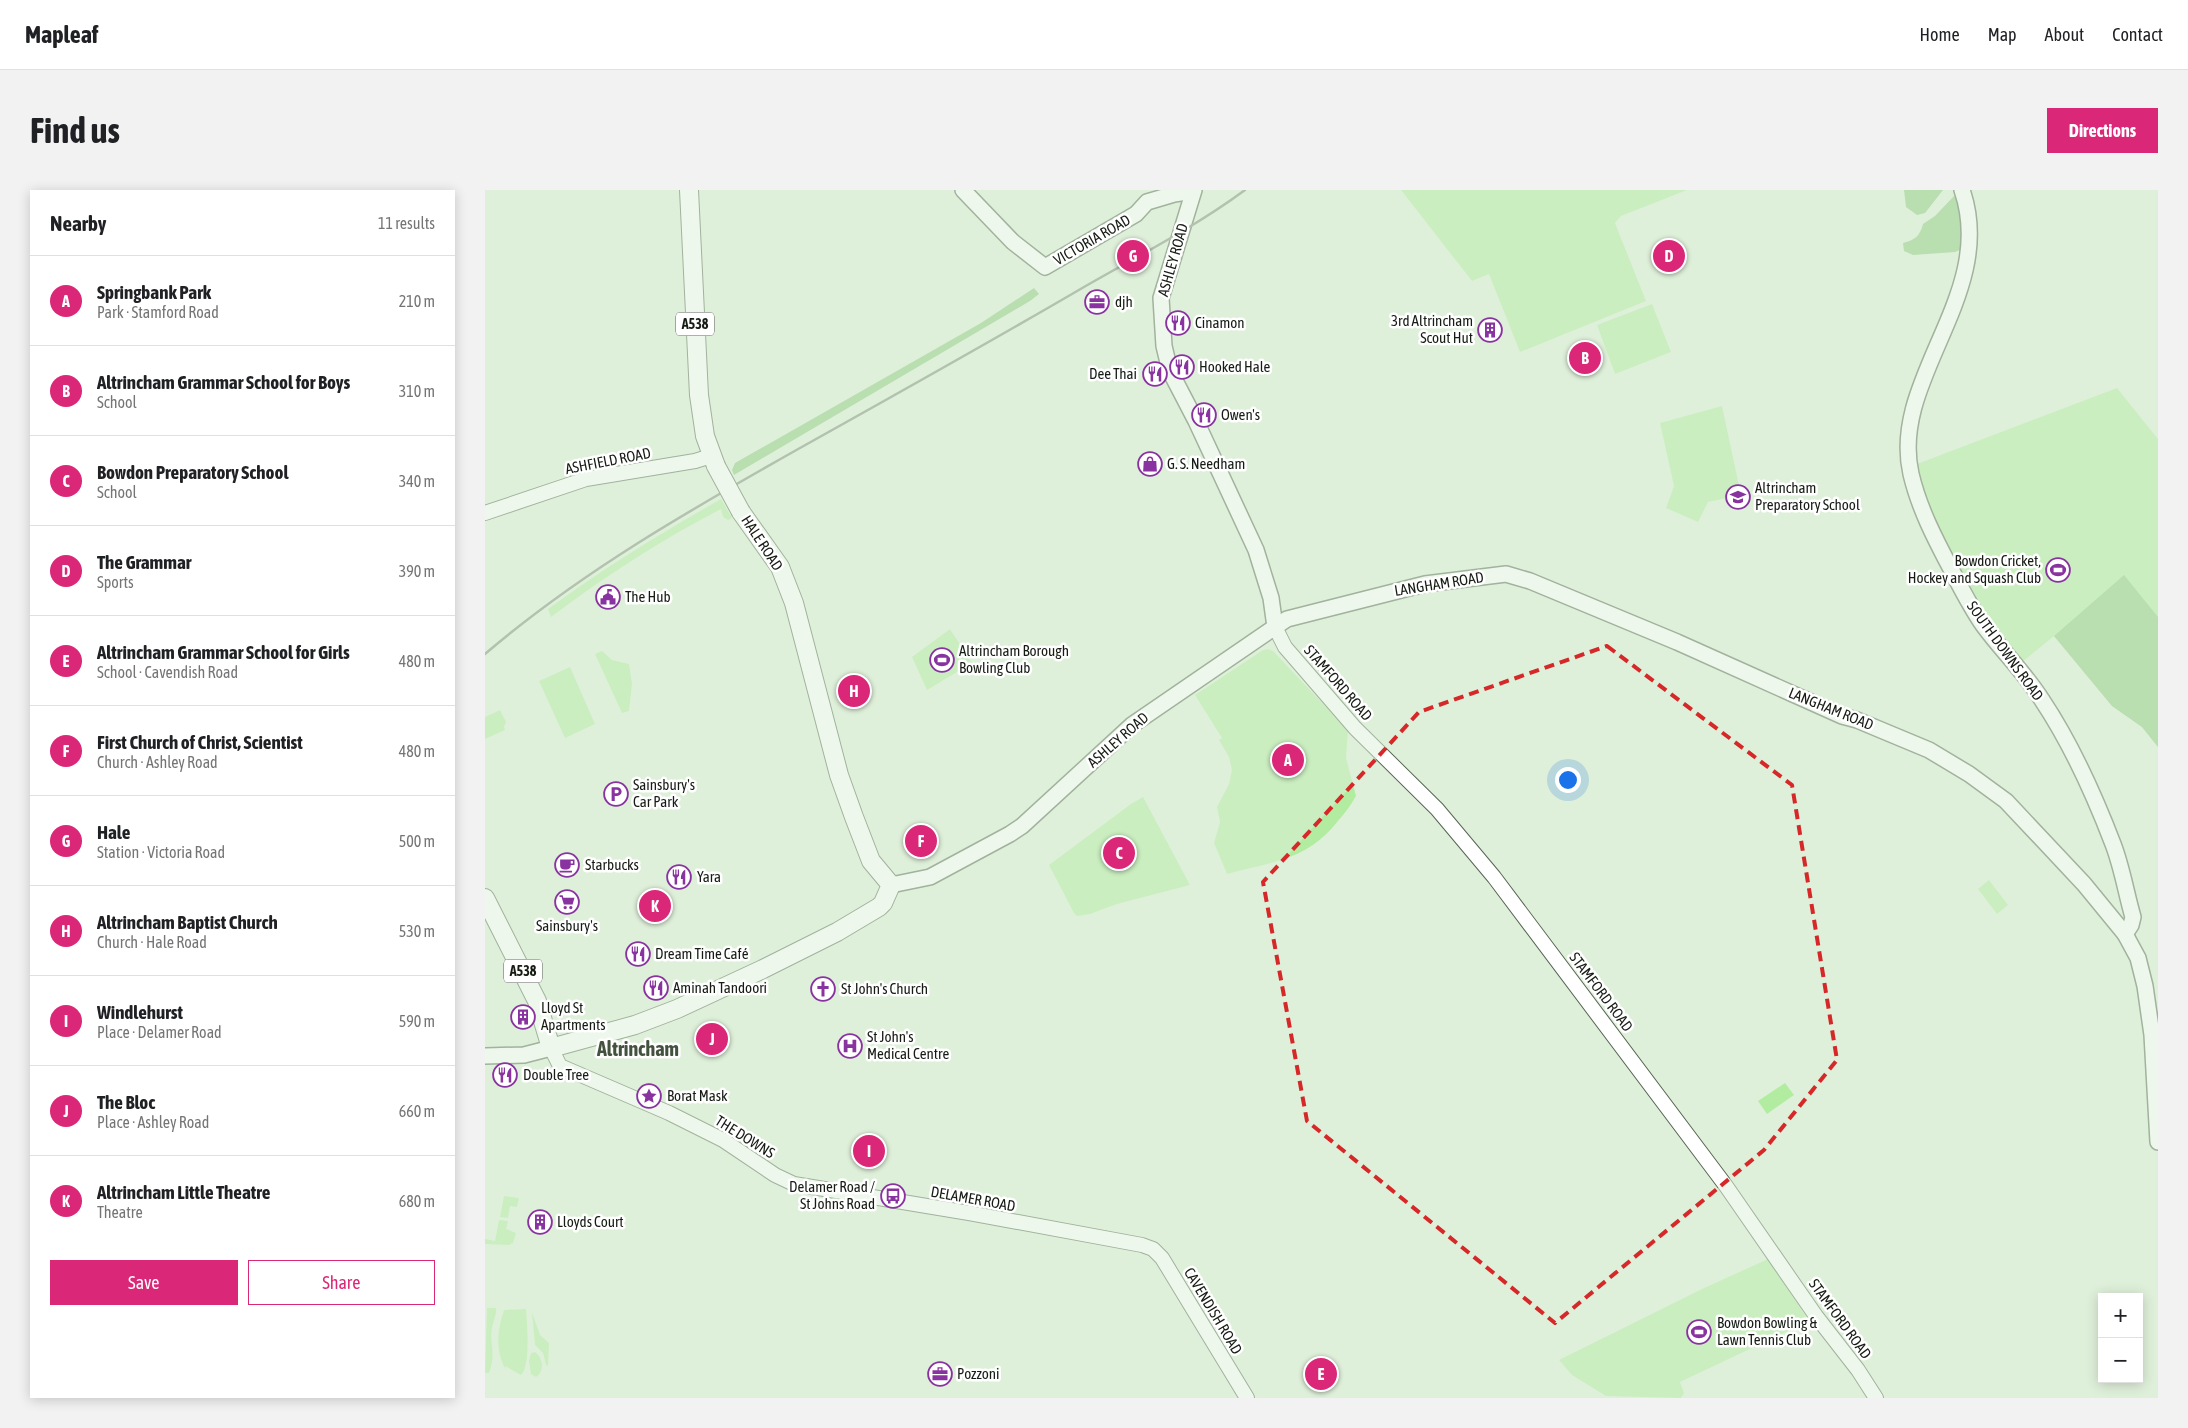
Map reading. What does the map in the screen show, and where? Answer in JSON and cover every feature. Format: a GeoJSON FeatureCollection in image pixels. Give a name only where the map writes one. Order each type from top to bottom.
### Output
{"type":"FeatureCollection","features":[{"type":"Feature","properties":{"kind":"main road","name":"HALE ROAD"},"geometry":{"type":"LineString","coordinates":[[689,190],[699,395],[708,461],[780,567],[794,603],[837,767],[854,817],[871,861],[891,885]]}},
{"type":"Feature","properties":{"kind":"main road","name":"VICTORIA ROAD"},"geometry":{"type":"LineString","coordinates":[[963,190],[1013,242],[1045,267],[1136,214],[1147,202],[1174,194],[1194,191]]}},
{"type":"Feature","properties":{"kind":"main road","name":"SOUTH DOWNS ROAD"},"geometry":{"type":"LineString","coordinates":[[1961,190],[1970,232],[1966,260],[1957,301],[1921,388],[1908,432],[1911,472],[1921,506],[1937,542],[1974,612],[2044,702],[2071,752],[2113,845],[2133,917],[2131,925],[2125,934]]}},
{"type":"Feature","properties":{"kind":"main road","name":"ASHLEY ROAD"},"geometry":{"type":"LineString","coordinates":[[891,885],[930,877],[1022,826],[1131,725],[1275,626],[1271,598],[1257,550],[1170,371],[1164,346],[1161,298],[1194,191]]}},
{"type":"Feature","properties":{"kind":"main road","name":"LANGHAM ROAD"},"geometry":{"type":"LineString","coordinates":[[1275,626],[1287,619],[1421,584],[1506,574],[1530,581],[1677,642],[1842,716],[1857,720],[1929,750],[1969,774],[2006,802],[2084,884],[2133,945],[2142,971],[2155,1033],[2158,1142]]}},
{"type":"Feature","properties":{"kind":"main road"},"geometry":{"type":"LineString","coordinates":[[485,1056],[524,1055],[635,1025],[677,1008],[763,969],[837,932],[879,907],[883,903],[891,885]]}},
{"type":"Feature","properties":{"kind":"main road","name":"A538"},"geometry":{"type":"LineString","coordinates":[[485,898],[537,1001],[551,1048]]}},
{"type":"Feature","properties":{"kind":"street","name":"ASHFIELD ROAD"},"geometry":{"type":"LineString","coordinates":[[485,513],[586,479],[708,461]]}},
{"type":"Feature","properties":{"kind":"street","name":"STAMFORD ROAD"},"geometry":{"type":"LineString","coordinates":[[1275,626],[1285,647],[1355,728],[1437,809],[1494,877],[1732,1193],[1816,1316],[1858,1370],[1876,1398]]}},
{"type":"Feature","properties":{"kind":"street","name":"THE DOWNS"},"geometry":{"type":"LineString","coordinates":[[551,1048],[560,1066],[669,1112],[723,1140],[775,1175],[794,1184]]}},
{"type":"Feature","properties":{"kind":"street","name":"DELAMER ROAD"},"geometry":{"type":"LineString","coordinates":[[794,1184],[969,1213],[1147,1246]]}},
{"type":"Feature","properties":{"kind":"street","name":"CAVENDISH ROAD"},"geometry":{"type":"LineString","coordinates":[[1147,1246],[1162,1258],[1247,1398]]}},
{"type":"Feature","properties":{"kind":"highlighted area"},"geometry":{"type":"Polygon","coordinates":[[[1607,646],[1792,785],[1837,1060],[1764,1150],[1555,1323],[1307,1121],[1263,882],[1419,712],[1607,646]]]}},
{"type":"Feature","properties":{"kind":"green space"},"geometry":{"type":"Polygon","coordinates":[[[1401,190],[1687,190],[1621,216],[1615,223],[1646,301],[1520,352],[1489,274],[1472,281],[1401,190]]]}},
{"type":"Feature","properties":{"kind":"green space"},"geometry":{"type":"Polygon","coordinates":[[[1904,190],[1943,190],[1925,213],[1917,215],[1906,207],[1904,190]]]}},
{"type":"Feature","properties":{"kind":"green space"},"geometry":{"type":"Polygon","coordinates":[[[1954,196],[1963,214],[1962,249],[1955,252],[1913,255],[1904,251],[1903,243],[1916,237],[1923,224],[1935,216],[1954,196]]]}},
{"type":"Feature","properties":{"kind":"green space"},"geometry":{"type":"Polygon","coordinates":[[[1034,288],[1039,294],[1030,301],[734,475],[732,470],[735,463],[981,323],[1034,288]]]}},
{"type":"Feature","properties":{"kind":"green space"},"geometry":{"type":"Polygon","coordinates":[[[1652,304],[1671,352],[1615,374],[1597,325],[1652,304]]]}},
{"type":"Feature","properties":{"kind":"green space","name":"Bowdon Cricket, Hockey and Squash Club"},"geometry":{"type":"Polygon","coordinates":[[[2117,388],[2158,439],[2158,747],[2142,727],[2112,706],[2054,636],[2021,663],[1983,612],[1952,557],[1926,500],[1917,464],[2117,388]]]}},
{"type":"Feature","properties":{"kind":"green space"},"geometry":{"type":"Polygon","coordinates":[[[1722,406],[1741,495],[1708,502],[1698,522],[1666,508],[1674,486],[1660,423],[1722,406]]]}},
{"type":"Feature","properties":{"kind":"green space"},"geometry":{"type":"Polygon","coordinates":[[[721,499],[732,518],[728,520],[723,517],[721,509],[677,533],[591,588],[551,617],[548,609],[590,579],[721,499]]]}},
{"type":"Feature","properties":{"kind":"green space"},"geometry":{"type":"Polygon","coordinates":[[[2124,575],[2158,617],[2158,747],[2142,727],[2112,706],[2054,636],[2124,575]]]}},
{"type":"Feature","properties":{"kind":"green space","name":"Altrincham Borough Bowling Club"},"geometry":{"type":"Polygon","coordinates":[[[950,629],[972,663],[927,690],[912,657],[950,629]]]}},
{"type":"Feature","properties":{"kind":"green space"},"geometry":{"type":"Polygon","coordinates":[[[1263,650],[1273,651],[1348,730],[1346,758],[1356,796],[1348,809],[1326,834],[1301,852],[1288,858],[1227,874],[1214,843],[1220,822],[1217,807],[1229,784],[1232,770],[1229,757],[1219,740],[1222,738],[1195,695],[1263,650]]]}},
{"type":"Feature","properties":{"kind":"green space"},"geometry":{"type":"Polygon","coordinates":[[[602,651],[612,660],[629,664],[632,684],[629,711],[622,713],[595,654],[602,651]]]}},
{"type":"Feature","properties":{"kind":"green space"},"geometry":{"type":"Polygon","coordinates":[[[570,667],[595,724],[565,738],[539,681],[570,667]]]}},
{"type":"Feature","properties":{"kind":"green space"},"geometry":{"type":"Polygon","coordinates":[[[500,710],[506,722],[505,730],[485,739],[485,717],[500,710]]]}},
{"type":"Feature","properties":{"kind":"green space"},"geometry":{"type":"Polygon","coordinates":[[[1143,797],[1190,885],[1117,904],[1090,914],[1077,916],[1049,865],[1143,797]]]}},
{"type":"Feature","properties":{"kind":"green space"},"geometry":{"type":"Polygon","coordinates":[[[1989,880],[2008,905],[1997,914],[1978,889],[1989,880]]]}},
{"type":"Feature","properties":{"kind":"green space"},"geometry":{"type":"Polygon","coordinates":[[[1785,1083],[1794,1095],[1767,1114],[1758,1101],[1785,1083]]]}},
{"type":"Feature","properties":{"kind":"green space"},"geometry":{"type":"Polygon","coordinates":[[[504,1196],[519,1198],[517,1207],[510,1206],[508,1218],[500,1217],[504,1196]]]}},
{"type":"Feature","properties":{"kind":"green space"},"geometry":{"type":"Polygon","coordinates":[[[499,1220],[508,1221],[506,1229],[516,1233],[513,1243],[509,1245],[485,1244],[485,1239],[495,1241],[499,1220]]]}},
{"type":"Feature","properties":{"kind":"green space","name":"Bowdon Bowling & Lawn Tennis Club"},"geometry":{"type":"Polygon","coordinates":[[[1768,1259],[1809,1321],[1680,1382],[1684,1393],[1681,1398],[1606,1396],[1572,1375],[1559,1360],[1702,1289],[1768,1259]]]}},
{"type":"Feature","properties":{"kind":"green space"},"geometry":{"type":"Polygon","coordinates":[[[487,1308],[496,1308],[496,1311],[491,1334],[493,1354],[491,1366],[489,1373],[485,1373],[487,1308]]]}},
{"type":"Feature","properties":{"kind":"green space"},"geometry":{"type":"Polygon","coordinates":[[[526,1309],[527,1354],[524,1370],[521,1375],[505,1366],[506,1370],[502,1363],[498,1340],[504,1310],[526,1309]]]}},
{"type":"Feature","properties":{"kind":"green space"},"geometry":{"type":"Polygon","coordinates":[[[532,1312],[540,1335],[549,1343],[548,1366],[546,1365],[543,1353],[535,1345],[532,1312]]]}},
{"type":"Feature","properties":{"kind":"green space"},"geometry":{"type":"Polygon","coordinates":[[[535,1352],[542,1364],[541,1371],[536,1377],[531,1374],[529,1361],[531,1353],[535,1352]]]}},
{"type":"Feature","properties":{"kind":"railway"},"geometry":{"type":"LineString","coordinates":[[485,654],[559,596],[677,519],[1166,241],[1245,190]]}},
{"type":"Feature","properties":{"kind":"place","name":"Hale"},"geometry":{"type":"Point","coordinates":[1133,256]}},
{"type":"Feature","properties":{"kind":"place","name":"The Grammar"},"geometry":{"type":"Point","coordinates":[1669,256]}},
{"type":"Feature","properties":{"kind":"place","name":"djh"},"geometry":{"type":"Point","coordinates":[1097,302]}},
{"type":"Feature","properties":{"kind":"place","name":"Cinamon"},"geometry":{"type":"Point","coordinates":[1178,323]}},
{"type":"Feature","properties":{"kind":"place","name":"3rd Altrincham Scout Hut"},"geometry":{"type":"Point","coordinates":[1490,330]}},
{"type":"Feature","properties":{"kind":"place","name":"Altrincham Grammar School for Boys"},"geometry":{"type":"Point","coordinates":[1585,358]}},
{"type":"Feature","properties":{"kind":"place","name":"Hooked Hale"},"geometry":{"type":"Point","coordinates":[1182,367]}},
{"type":"Feature","properties":{"kind":"place","name":"Dee Thai"},"geometry":{"type":"Point","coordinates":[1155,374]}},
{"type":"Feature","properties":{"kind":"place","name":"Owen's"},"geometry":{"type":"Point","coordinates":[1204,415]}},
{"type":"Feature","properties":{"kind":"place","name":"G. S. Needham"},"geometry":{"type":"Point","coordinates":[1150,464]}},
{"type":"Feature","properties":{"kind":"place","name":"Altrincham Preparatory School"},"geometry":{"type":"Point","coordinates":[1738,497]}},
{"type":"Feature","properties":{"kind":"place","name":"Bowdon Cricket, Hockey and Squash Club"},"geometry":{"type":"Point","coordinates":[2058,570]}},
{"type":"Feature","properties":{"kind":"place","name":"The Hub"},"geometry":{"type":"Point","coordinates":[608,597]}},
{"type":"Feature","properties":{"kind":"place","name":"Altrincham Borough Bowling Club"},"geometry":{"type":"Point","coordinates":[942,660]}},
{"type":"Feature","properties":{"kind":"place","name":"Altrincham Baptist Church"},"geometry":{"type":"Point","coordinates":[854,691]}},
{"type":"Feature","properties":{"kind":"place","name":"Springbank Park"},"geometry":{"type":"Point","coordinates":[1288,760]}},
{"type":"Feature","properties":{"kind":"place","name":"Sainsbury's Car Park"},"geometry":{"type":"Point","coordinates":[616,794]}},
{"type":"Feature","properties":{"kind":"place","name":"First Church of Christ, Scientist"},"geometry":{"type":"Point","coordinates":[921,841]}},
{"type":"Feature","properties":{"kind":"place","name":"Bowdon Preparatory School"},"geometry":{"type":"Point","coordinates":[1119,853]}},
{"type":"Feature","properties":{"kind":"place","name":"Starbucks"},"geometry":{"type":"Point","coordinates":[567,865]}},
{"type":"Feature","properties":{"kind":"place","name":"Yara"},"geometry":{"type":"Point","coordinates":[679,877]}},
{"type":"Feature","properties":{"kind":"place","name":"Sainsbury's"},"geometry":{"type":"Point","coordinates":[567,902]}},
{"type":"Feature","properties":{"kind":"place","name":"Altrincham Little Theatre"},"geometry":{"type":"Point","coordinates":[655,906]}},
{"type":"Feature","properties":{"kind":"place","name":"Dream Time Café"},"geometry":{"type":"Point","coordinates":[638,954]}},
{"type":"Feature","properties":{"kind":"place","name":"Aminah Tandoori"},"geometry":{"type":"Point","coordinates":[656,988]}},
{"type":"Feature","properties":{"kind":"place","name":"St John's Church"},"geometry":{"type":"Point","coordinates":[823,989]}},
{"type":"Feature","properties":{"kind":"place","name":"Lloyd St Apartments"},"geometry":{"type":"Point","coordinates":[523,1017]}},
{"type":"Feature","properties":{"kind":"place","name":"The Bloc"},"geometry":{"type":"Point","coordinates":[712,1039]}},
{"type":"Feature","properties":{"kind":"place","name":"St John's Medical Centre"},"geometry":{"type":"Point","coordinates":[850,1046]}},
{"type":"Feature","properties":{"kind":"place","name":"Double Tree"},"geometry":{"type":"Point","coordinates":[505,1075]}},
{"type":"Feature","properties":{"kind":"place","name":"Borat Mask"},"geometry":{"type":"Point","coordinates":[649,1096]}},
{"type":"Feature","properties":{"kind":"place","name":"Windlehurst"},"geometry":{"type":"Point","coordinates":[869,1151]}},
{"type":"Feature","properties":{"kind":"place","name":"Delamer Road / St Johns Road"},"geometry":{"type":"Point","coordinates":[893,1196]}},
{"type":"Feature","properties":{"kind":"place","name":"Lloyds Court"},"geometry":{"type":"Point","coordinates":[540,1222]}},
{"type":"Feature","properties":{"kind":"place","name":"Bowdon Bowling & Lawn Tennis Club"},"geometry":{"type":"Point","coordinates":[1699,1332]}},
{"type":"Feature","properties":{"kind":"place","name":"Pozzoni"},"geometry":{"type":"Point","coordinates":[940,1374]}},
{"type":"Feature","properties":{"kind":"place","name":"Altrincham Grammar School for Girls"},"geometry":{"type":"Point","coordinates":[1321,1374]}},
{"type":"Feature","properties":{"kind":"district","name":"Altrincham"},"geometry":{"type":"Point","coordinates":[638,1049]}}]}
